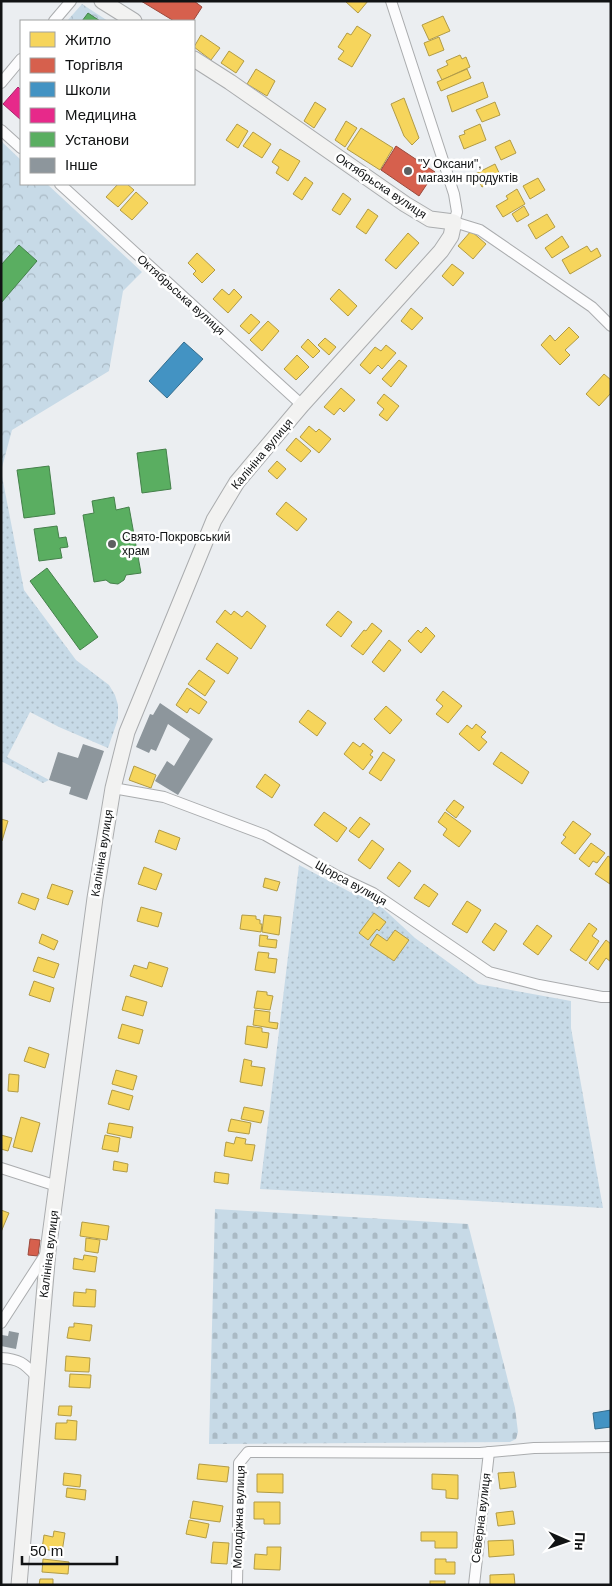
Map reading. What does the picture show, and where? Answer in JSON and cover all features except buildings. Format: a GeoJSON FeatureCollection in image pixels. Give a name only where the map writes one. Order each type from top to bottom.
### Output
{"type":"FeatureCollection","features":[{"type":"Feature","properties":{"kind":"street"},"geometry":{"type":"LineString","coordinates":[[55,20],[70,1]]}},
{"type":"Feature","properties":{"kind":"street"},"geometry":{"type":"LineString","coordinates":[[102,1],[132,20]]}},
{"type":"Feature","properties":{"kind":"street"},"geometry":{"type":"LineString","coordinates":[[391,1],[454,194],[457,212],[454,222],[480,230],[592,307],[611,326]]}},
{"type":"Feature","properties":{"kind":"street"},"geometry":{"type":"LineString","coordinates":[[1,83],[20,60]]}},
{"type":"Feature","properties":{"kind":"street","name":"Октябрьска вулиця"},"geometry":{"type":"LineString","coordinates":[[195,60],[405,204],[430,219],[454,222]]}},
{"type":"Feature","properties":{"kind":"street"},"geometry":{"type":"LineString","coordinates":[[1,130],[20,147]]}},
{"type":"Feature","properties":{"kind":"street","name":"Октябрьська вулиця"},"geometry":{"type":"LineString","coordinates":[[61,185],[302,406]]}},
{"type":"Feature","properties":{"kind":"street","name":"Калініна вулиця"},"geometry":{"type":"LineString","coordinates":[[18,1585],[48,1251],[94,898],[113,788],[126,732],[214,520],[236,482],[441,251],[451,236],[454,222]]}},
{"type":"Feature","properties":{"kind":"street","name":"Щорса вулиця"},"geometry":{"type":"LineString","coordinates":[[113,788],[164,797],[264,835],[339,878],[373,893],[489,972],[539,985],[611,997]]}},
{"type":"Feature","properties":{"kind":"street"},"geometry":{"type":"LineString","coordinates":[[1,1168],[57,1186]]}},
{"type":"Feature","properties":{"kind":"street"},"geometry":{"type":"LineString","coordinates":[[1,1323],[48,1251]]}},
{"type":"Feature","properties":{"kind":"street"},"geometry":{"type":"LineString","coordinates":[[1,1358],[24,1363],[36,1376]]}},
{"type":"Feature","properties":{"kind":"street"},"geometry":{"type":"LineString","coordinates":[[489,1452],[534,1448],[611,1447]]}},
{"type":"Feature","properties":{"kind":"street","name":"Молодіжна вулиця"},"geometry":{"type":"LineString","coordinates":[[237,1585],[239,1463],[248,1452],[489,1452]]}},
{"type":"Feature","properties":{"kind":"street","name":"Северна вулиця"},"geometry":{"type":"LineString","coordinates":[[474,1585],[489,1452]]}},
{"type":"Feature","properties":{"kind":"green space"},"geometry":{"type":"Polygon","coordinates":[[[82,4],[106,20],[68,20],[82,4]]]}},
{"type":"Feature","properties":{"kind":"green space"},"geometry":{"type":"Polygon","coordinates":[[[1,141],[20,159],[20,185],[48,185],[142,272],[123,291],[109,371],[12,430],[1,471],[1,141]]]}},
{"type":"Feature","properties":{"kind":"green space"},"geometry":{"type":"Polygon","coordinates":[[[1,471],[24,590],[76,660],[109,685],[118,705],[118,719],[108,748],[30,712],[7,757],[49,780],[43,783],[1,761],[1,471]]]}},
{"type":"Feature","properties":{"kind":"green space"},"geometry":{"type":"Polygon","coordinates":[[[299,865],[350,892],[374,900],[415,938],[478,984],[571,1001],[571,1028],[603,1208],[260,1189],[299,865]]]}},
{"type":"Feature","properties":{"kind":"green space"},"geometry":{"type":"Polygon","coordinates":[[[215,1209],[468,1224],[515,1408],[518,1432],[516,1439],[510,1442],[209,1444],[215,1209]]]}},
{"type":"Feature","properties":{"kind":"place","name":"\"У Оксани\", магазин продуктів"},"geometry":{"type":"Point","coordinates":[408,171]}},
{"type":"Feature","properties":{"kind":"place","name":"Свято-Покровський храм"},"geometry":{"type":"Point","coordinates":[112,544]}}]}
